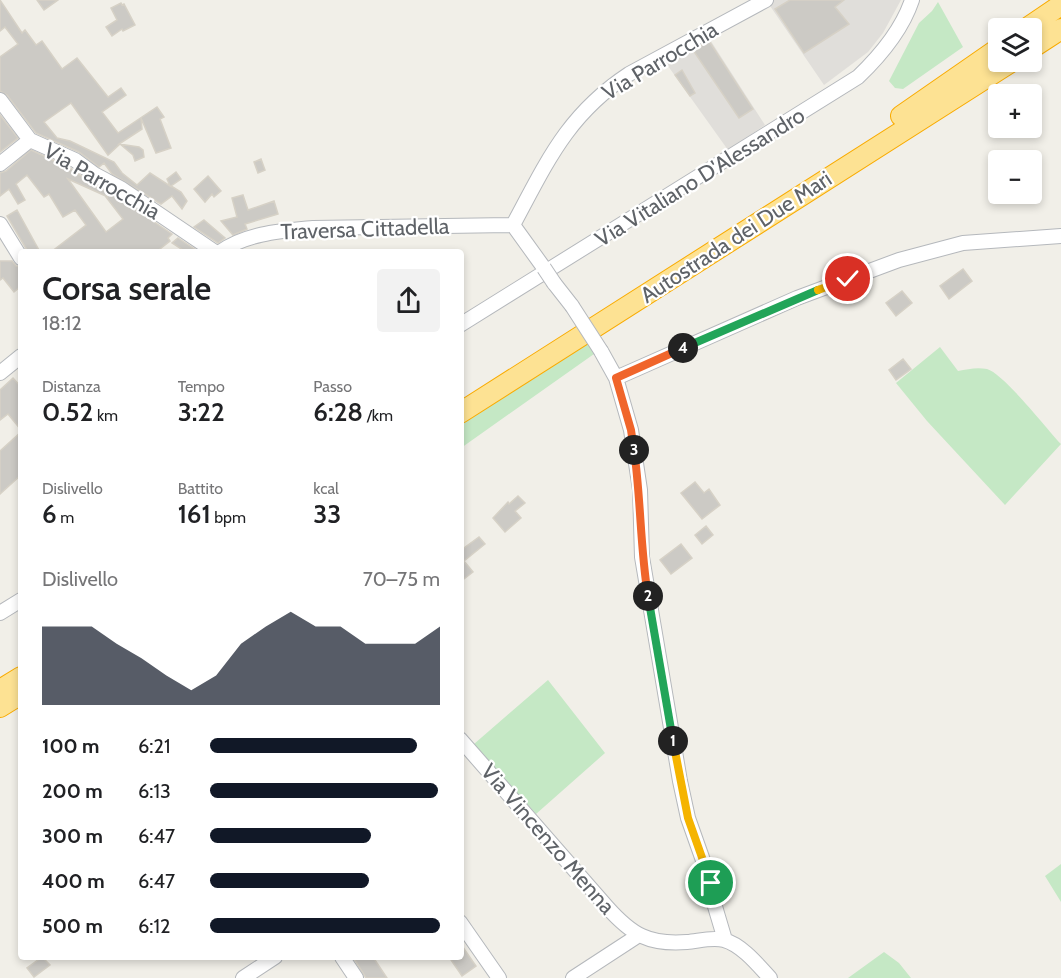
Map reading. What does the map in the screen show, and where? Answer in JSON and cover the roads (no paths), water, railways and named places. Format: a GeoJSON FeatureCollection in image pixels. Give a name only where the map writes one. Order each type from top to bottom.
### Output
{"type":"FeatureCollection","features":[{"type":"Feature","properties":{"kind":"highway"},"geometry":{"type":"LineString","coordinates":[[1041,18],[1061,4]]}},
{"type":"Feature","properties":{"kind":"highway"},"geometry":{"type":"LineString","coordinates":[[1042,26],[1061,14]]}},
{"type":"Feature","properties":{"kind":"highway"},"geometry":{"type":"LineString","coordinates":[[1042,41],[1061,29]]}},
{"type":"Feature","properties":{"kind":"highway"},"geometry":{"type":"LineString","coordinates":[[901,116],[988,56]]}},
{"type":"Feature","properties":{"kind":"highway","name":"Autostrada dei Due Mari"},"geometry":{"type":"LineString","coordinates":[[464,394],[988,60]]}},
{"type":"Feature","properties":{"kind":"highway","name":"Autostrada dei Due Mari"},"geometry":{"type":"LineString","coordinates":[[464,410],[995,72]]}},
{"type":"Feature","properties":{"kind":"highway"},"geometry":{"type":"LineString","coordinates":[[0,690],[18,679]]}},
{"type":"Feature","properties":{"kind":"highway"},"geometry":{"type":"LineString","coordinates":[[0,707],[18,696]]}},
{"type":"Feature","properties":{"kind":"street","name":"Via Parrocchia"},"geometry":{"type":"LineString","coordinates":[[513,225],[554,149],[569,127],[608,88],[653,60],[766,0]]}},
{"type":"Feature","properties":{"kind":"street","name":"Via Vitaliano D'Alessandro"},"geometry":{"type":"LineString","coordinates":[[464,323],[858,77],[889,43],[912,0]]}},
{"type":"Feature","properties":{"kind":"street","name":"Via Parrocchia"},"geometry":{"type":"LineString","coordinates":[[0,100],[30,140],[75,160],[211,249]]}},
{"type":"Feature","properties":{"kind":"street"},"geometry":{"type":"LineString","coordinates":[[0,164],[30,140]]}},
{"type":"Feature","properties":{"kind":"street"},"geometry":{"type":"LineString","coordinates":[[0,224],[18,253]]}},
{"type":"Feature","properties":{"kind":"street","name":"Traversa Cittadella"},"geometry":{"type":"LineString","coordinates":[[226,249],[245,239],[262,234],[294,230],[513,225]]}},
{"type":"Feature","properties":{"kind":"street"},"geometry":{"type":"LineString","coordinates":[[513,225],[572,306],[616,378],[631,430],[640,490],[642,557],[680,782],[688,818],[711,883],[711,893],[725,940]]}},
{"type":"Feature","properties":{"kind":"street"},"geometry":{"type":"LineString","coordinates":[[616,378],[797,298],[899,260],[963,243],[1061,236]]}},
{"type":"Feature","properties":{"kind":"street"},"geometry":{"type":"LineString","coordinates":[[0,373],[18,358]]}},
{"type":"Feature","properties":{"kind":"street"},"geometry":{"type":"LineString","coordinates":[[0,613],[18,602]]}},
{"type":"Feature","properties":{"kind":"street","name":"Via Vincenzo Menna"},"geometry":{"type":"LineString","coordinates":[[464,744],[622,924],[639,935]]}},
{"type":"Feature","properties":{"kind":"street"},"geometry":{"type":"LineString","coordinates":[[464,928],[499,978]]}},
{"type":"Feature","properties":{"kind":"street"},"geometry":{"type":"LineString","coordinates":[[573,978],[639,935],[663,942],[725,940],[740,949],[770,978]]}},
{"type":"Feature","properties":{"kind":"street"},"geometry":{"type":"LineString","coordinates":[[243,978],[270,960]]}},
{"type":"Feature","properties":{"kind":"street"},"geometry":{"type":"LineString","coordinates":[[344,960],[356,978]]}}]}
